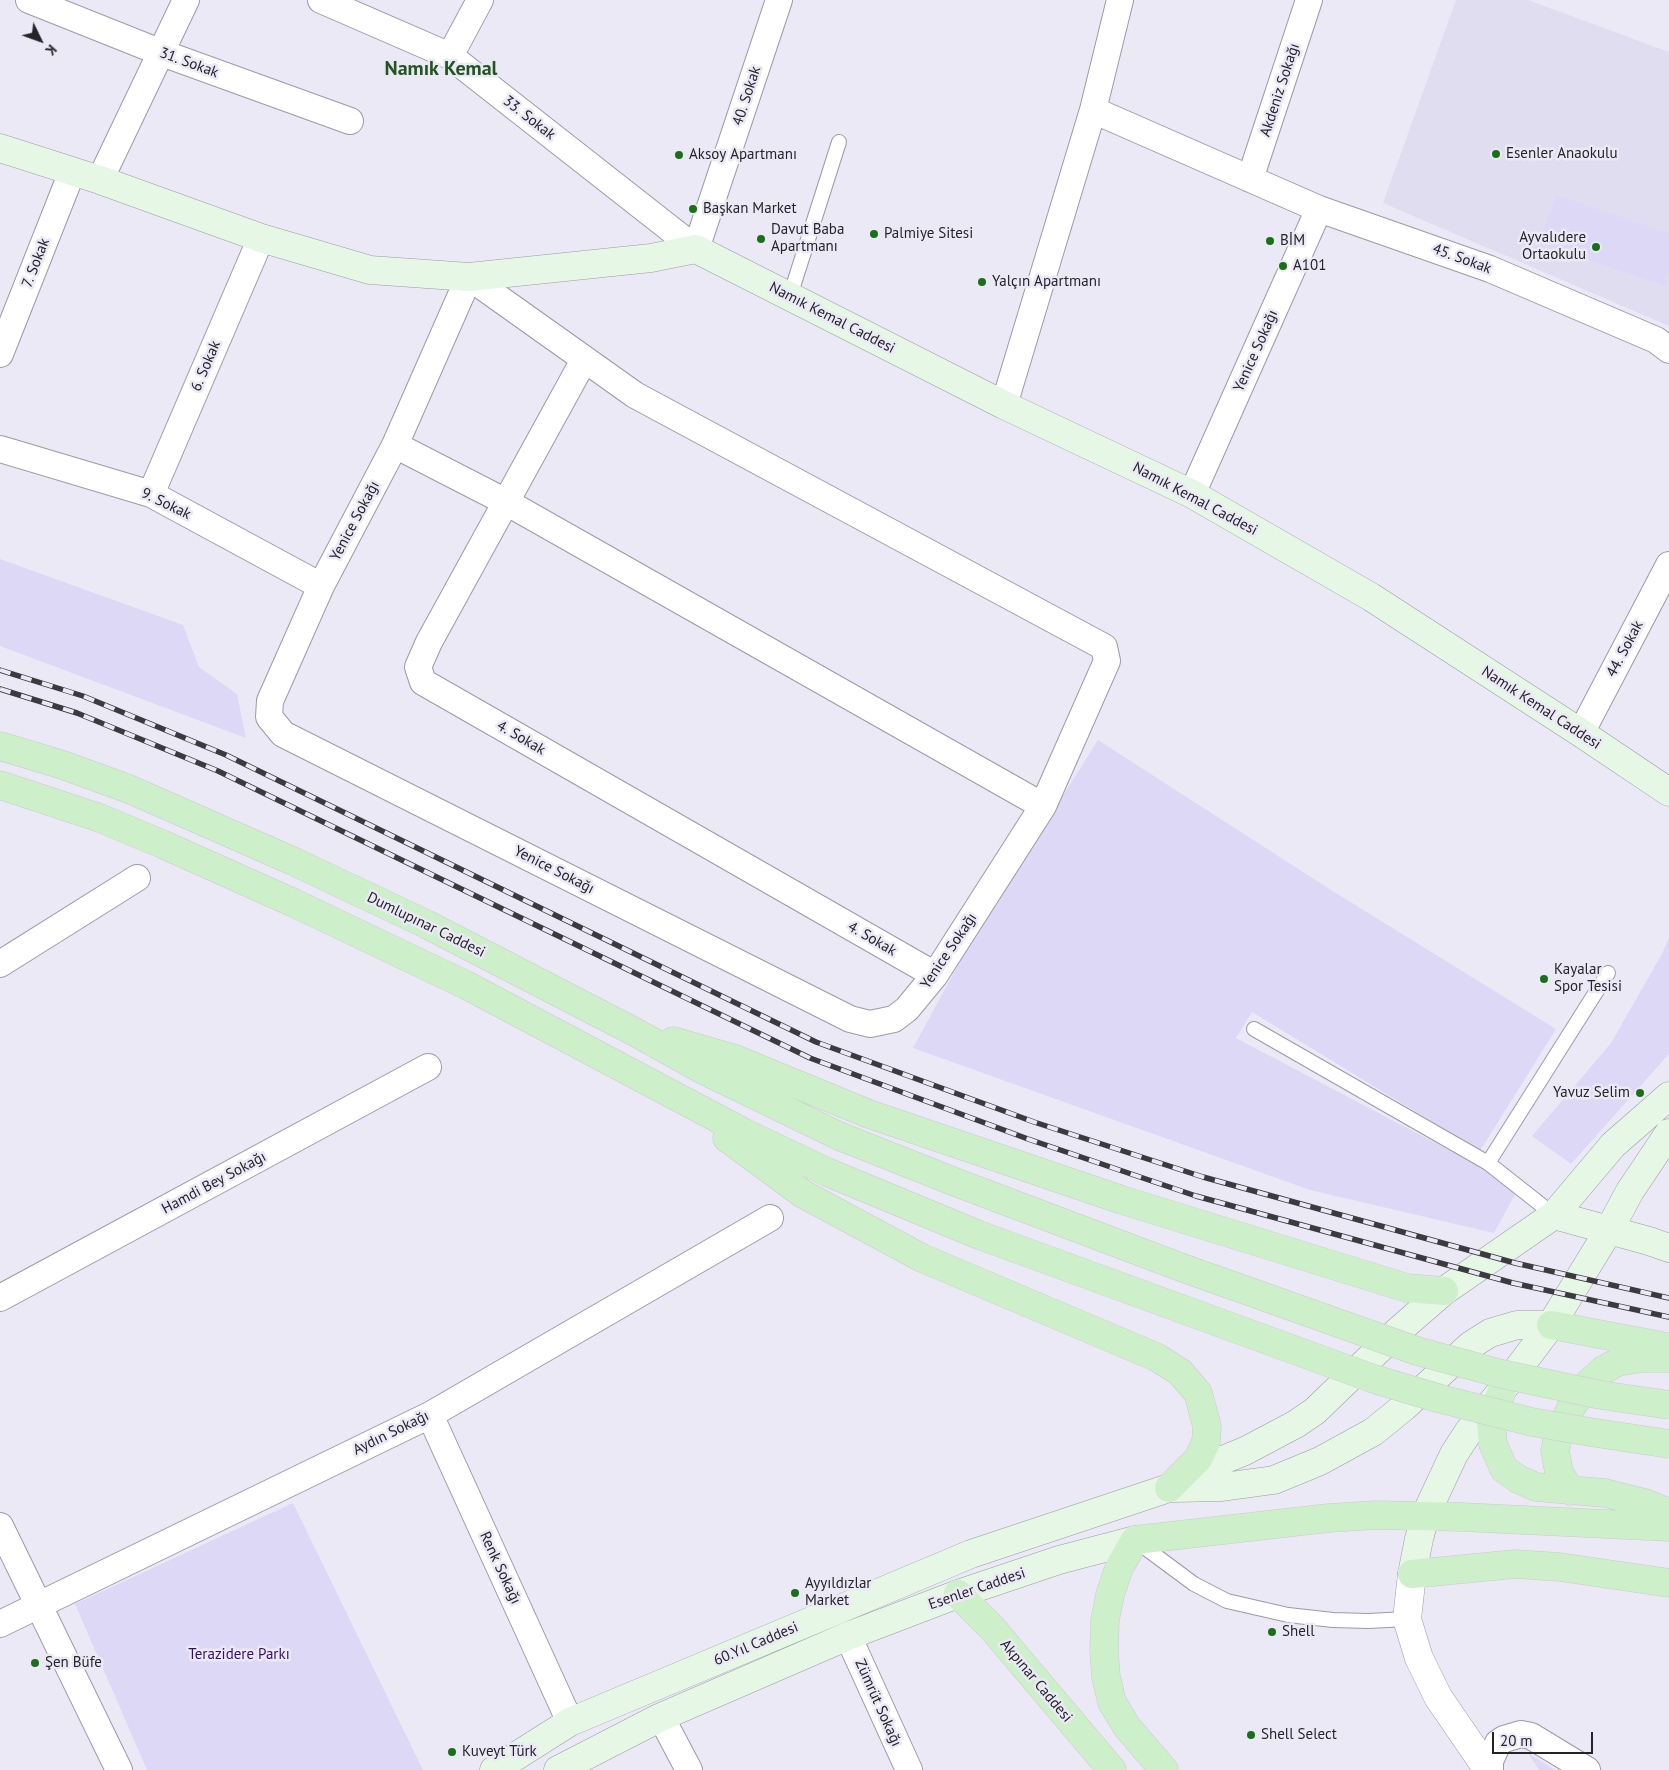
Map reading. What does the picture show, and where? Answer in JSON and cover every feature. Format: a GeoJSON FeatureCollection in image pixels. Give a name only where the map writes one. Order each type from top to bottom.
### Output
{"type":"FeatureCollection","features":[{"type":"Feature","properties":{"kind":"main road"},"geometry":{"type":"LineString","coordinates":[[0,148],[100,180],[261,238],[370,270],[470,277],[651,258],[696,249]]}},
{"type":"Feature","properties":{"kind":"main road","name":"Namık Kemal Caddesi"},"geometry":{"type":"LineString","coordinates":[[696,249],[1004,405],[1192,494],[1371,597],[1669,792]]}},
{"type":"Feature","properties":{"kind":"main road","name":"Dumlupınar Caddesi"},"geometry":{"type":"LineString","coordinates":[[0,746],[62,765],[128,789],[286,858],[426,924],[705,1071],[839,1136],[955,1182],[1174,1265],[1417,1351],[1502,1374],[1601,1395],[1669,1405]]}},
{"type":"Feature","properties":{"kind":"main road"},"geometry":{"type":"LineString","coordinates":[[0,785],[100,818],[294,903],[466,985],[745,1133],[827,1172],[979,1234],[1374,1379],[1441,1399],[1532,1422],[1669,1444]]}},
{"type":"Feature","properties":{"kind":"main road"},"geometry":{"type":"LineString","coordinates":[[632,1031],[734,1059],[869,1114],[1122,1200],[1407,1288],[1444,1292]]}},
{"type":"Feature","properties":{"kind":"main road"},"geometry":{"type":"LineString","coordinates":[[649,1081],[804,1194],[922,1258],[1156,1357],[1180,1372],[1198,1394],[1207,1426],[1206,1442],[1198,1459],[1169,1488]]}},
{"type":"Feature","properties":{"kind":"main road"},"geometry":{"type":"LineString","coordinates":[[1169,1488],[1213,1464],[1246,1451],[1296,1424],[1315,1411],[1398,1331],[1444,1292],[1554,1214],[1596,1163],[1669,1096]]}},
{"type":"Feature","properties":{"kind":"main road"},"geometry":{"type":"LineString","coordinates":[[1669,1133],[1630,1191],[1609,1230],[1551,1325],[1469,1431],[1454,1454],[1425,1516],[1418,1539],[1412,1574],[1516,1564],[1560,1567],[1669,1583]]}},
{"type":"Feature","properties":{"kind":"main road"},"geometry":{"type":"LineString","coordinates":[[1554,1214],[1669,1248]]}},
{"type":"Feature","properties":{"kind":"main road"},"geometry":{"type":"LineString","coordinates":[[1169,1488],[1222,1487],[1274,1480],[1320,1461],[1373,1432],[1404,1407],[1471,1345],[1490,1333],[1518,1325],[1551,1325],[1669,1348]]}},
{"type":"Feature","properties":{"kind":"main road"},"geometry":{"type":"LineString","coordinates":[[1570,1491],[1559,1472],[1556,1451],[1559,1432],[1572,1406],[1587,1385],[1603,1370],[1618,1362],[1641,1358],[1669,1358]]}},
{"type":"Feature","properties":{"kind":"main road"},"geometry":{"type":"LineString","coordinates":[[1502,1390],[1491,1422],[1493,1444],[1504,1469],[1518,1479],[1536,1487],[1605,1493],[1645,1503],[1669,1512]]}},
{"type":"Feature","properties":{"kind":"main road","name":"60.Yıl Caddesi"},"geometry":{"type":"LineString","coordinates":[[494,1770],[570,1722],[971,1554],[1169,1488]]}},
{"type":"Feature","properties":{"kind":"main road","name":"Esenler Caddesi"},"geometry":{"type":"LineString","coordinates":[[558,1770],[661,1716],[848,1636],[958,1594],[1059,1560],[1135,1540],[1329,1518],[1377,1515],[1669,1528]]}},
{"type":"Feature","properties":{"kind":"main road"},"geometry":{"type":"LineString","coordinates":[[1135,1540],[1119,1568],[1110,1595],[1105,1620],[1104,1651],[1106,1676],[1112,1702],[1127,1727],[1164,1770]]}},
{"type":"Feature","properties":{"kind":"main road","name":"Akpınar Caddesi"},"geometry":{"type":"LineString","coordinates":[[958,1594],[992,1628],[1112,1770]]}},
{"type":"Feature","properties":{"kind":"street","name":"31. Sokak"},"geometry":{"type":"LineString","coordinates":[[29,0],[162,53],[350,121]]}},
{"type":"Feature","properties":{"kind":"street"},"geometry":{"type":"LineString","coordinates":[[100,180],[186,0]]}},
{"type":"Feature","properties":{"kind":"street","name":"33. Sokak"},"geometry":{"type":"LineString","coordinates":[[321,0],[450,56],[696,249]]}},
{"type":"Feature","properties":{"kind":"street"},"geometry":{"type":"LineString","coordinates":[[450,56],[480,0]]}},
{"type":"Feature","properties":{"kind":"street","name":"40. Sokak"},"geometry":{"type":"LineString","coordinates":[[696,249],[779,0]]}},
{"type":"Feature","properties":{"kind":"street"},"geometry":{"type":"LineString","coordinates":[[1004,405],[1093,110],[1120,0]]}},
{"type":"Feature","properties":{"kind":"street","name":"Akdeniz Sokağı"},"geometry":{"type":"LineString","coordinates":[[1250,179],[1309,0]]}},
{"type":"Feature","properties":{"kind":"street","name":"45. Sokak"},"geometry":{"type":"LineString","coordinates":[[1093,110],[1319,209],[1490,269],[1656,340],[1669,350]]}},
{"type":"Feature","properties":{"kind":"street","name":"7. Sokak"},"geometry":{"type":"LineString","coordinates":[[0,354],[72,172]]}},
{"type":"Feature","properties":{"kind":"street","name":"Yenice Sokağı"},"geometry":{"type":"LineString","coordinates":[[1192,494],[1319,209]]}},
{"type":"Feature","properties":{"kind":"street","name":"6. Sokak"},"geometry":{"type":"LineString","coordinates":[[151,494],[261,238]]}},
{"type":"Feature","properties":{"kind":"street"},"geometry":{"type":"LineString","coordinates":[[470,277],[584,360]]}},
{"type":"Feature","properties":{"kind":"street","name":"Yenice Sokağı"},"geometry":{"type":"LineString","coordinates":[[470,277],[395,445],[321,586],[270,701],[269,717],[284,734],[850,1019],[870,1024],[894,1019],[907,1009],[935,975],[1043,806],[1106,660],[1104,647],[635,395],[584,360]]}},
{"type":"Feature","properties":{"kind":"street","name":"4. Sokak"},"geometry":{"type":"LineString","coordinates":[[584,360],[429,642],[418,667],[423,682],[935,975]]}},
{"type":"Feature","properties":{"kind":"street"},"geometry":{"type":"LineString","coordinates":[[395,445],[506,502],[1043,806]]}},
{"type":"Feature","properties":{"kind":"street","name":"9. Sokak"},"geometry":{"type":"LineString","coordinates":[[0,449],[151,494],[321,586]]}},
{"type":"Feature","properties":{"kind":"street","name":"44. Sokak"},"geometry":{"type":"LineString","coordinates":[[1581,733],[1669,565]]}},
{"type":"Feature","properties":{"kind":"street"},"geometry":{"type":"LineString","coordinates":[[0,964],[137,878]]}},
{"type":"Feature","properties":{"kind":"street","name":"Hamdi Bey Sokağı"},"geometry":{"type":"LineString","coordinates":[[0,1298],[428,1067]]}},
{"type":"Feature","properties":{"kind":"street","name":"Aydın Sokağı"},"geometry":{"type":"LineString","coordinates":[[0,1624],[430,1415],[770,1218]]}},
{"type":"Feature","properties":{"kind":"street","name":"Renk Sokağı"},"geometry":{"type":"LineString","coordinates":[[430,1415],[570,1722]]}},
{"type":"Feature","properties":{"kind":"street"},"geometry":{"type":"LineString","coordinates":[[0,1526],[119,1770]]}},
{"type":"Feature","properties":{"kind":"street"},"geometry":{"type":"LineString","coordinates":[[1412,1574],[1407,1619],[1419,1658],[1438,1697],[1489,1770]]}},
{"type":"Feature","properties":{"kind":"street","name":"Zümrüt Sokağı"},"geometry":{"type":"LineString","coordinates":[[848,1636],[909,1770]]}},
{"type":"Feature","properties":{"kind":"street"},"geometry":{"type":"LineString","coordinates":[[661,1716],[689,1770]]}},
{"type":"Feature","properties":{"kind":"street"},"geometry":{"type":"LineString","coordinates":[[1489,1770],[1490,1761],[1498,1743],[1504,1739],[1521,1734],[1530,1736],[1587,1770]]}},
{"type":"Feature","properties":{"kind":"lane"},"geometry":{"type":"LineString","coordinates":[[790,296],[839,142]]}},
{"type":"Feature","properties":{"kind":"lane"},"geometry":{"type":"LineString","coordinates":[[1488,1163],[1608,973]]}},
{"type":"Feature","properties":{"kind":"lane"},"geometry":{"type":"LineString","coordinates":[[1254,1028],[1488,1163],[1554,1214]]}},
{"type":"Feature","properties":{"kind":"lane"},"geometry":{"type":"LineString","coordinates":[[1135,1540],[1194,1584],[1227,1601],[1288,1615],[1333,1620],[1407,1619]]}},
{"type":"Feature","properties":{"kind":"shaded area"},"geometry":{"type":"Polygon","coordinates":[[[1456,0],[1528,0],[1669,52],[1669,326],[1383,203],[1456,0]]]}},
{"type":"Feature","properties":{"kind":"green space"},"geometry":{"type":"Polygon","coordinates":[[[1556,195],[1669,233],[1669,272],[1664,286],[1539,243],[1556,195]]]}},
{"type":"Feature","properties":{"kind":"green space"},"geometry":{"type":"Polygon","coordinates":[[[0,559],[183,625],[199,667],[237,694],[246,738],[0,646],[0,559]]]}},
{"type":"Feature","properties":{"kind":"green space"},"geometry":{"type":"Polygon","coordinates":[[[1098,740],[1331,890],[1556,1029],[1480,1151],[1252,1012],[1236,1038],[1519,1187],[1494,1233],[1310,1190],[913,1048],[971,941],[1098,740]]]}},
{"type":"Feature","properties":{"kind":"green space"},"geometry":{"type":"Polygon","coordinates":[[[1669,937],[1669,1054],[1571,1164],[1532,1136],[1611,1043],[1663,952],[1669,937]]]}},
{"type":"Feature","properties":{"kind":"green space","name":"Terazidere Parkı"},"geometry":{"type":"Polygon","coordinates":[[[293,1503],[423,1770],[147,1770],[75,1604],[293,1503]]]}},
{"type":"Feature","properties":{"kind":"green space"},"geometry":{"type":"Polygon","coordinates":[[[1528,1753],[1555,1770],[1539,1770],[1528,1753]]]}},
{"type":"Feature","properties":{"kind":"railway"},"geometry":{"type":"LineString","coordinates":[[0,670],[83,696],[226,755],[816,1042],[1034,1122],[1203,1177],[1515,1263],[1669,1298]]}},
{"type":"Feature","properties":{"kind":"railway"},"geometry":{"type":"LineString","coordinates":[[0,689],[77,713],[218,771],[810,1058],[1028,1139],[1196,1196],[1513,1283],[1669,1317]]}},
{"type":"Feature","properties":{"kind":"place","name":"Esenler Anaokulu"},"geometry":{"type":"Point","coordinates":[1496,154]}},
{"type":"Feature","properties":{"kind":"place","name":"Aksoy Apartmanı"},"geometry":{"type":"Point","coordinates":[679,155]}},
{"type":"Feature","properties":{"kind":"place","name":"Başkan Market"},"geometry":{"type":"Point","coordinates":[693,209]}},
{"type":"Feature","properties":{"kind":"place","name":"Palmiye Sitesi"},"geometry":{"type":"Point","coordinates":[874,234]}},
{"type":"Feature","properties":{"kind":"place","name":"Davut Baba Apartmanı"},"geometry":{"type":"Point","coordinates":[761,239]}},
{"type":"Feature","properties":{"kind":"place","name":"BİM"},"geometry":{"type":"Point","coordinates":[1270,241]}},
{"type":"Feature","properties":{"kind":"place","name":"Ayvalıdere Ortaokulu"},"geometry":{"type":"Point","coordinates":[1596,247]}},
{"type":"Feature","properties":{"kind":"place","name":"A101"},"geometry":{"type":"Point","coordinates":[1283,266]}},
{"type":"Feature","properties":{"kind":"place","name":"Yalçın Apartmanı"},"geometry":{"type":"Point","coordinates":[982,282]}},
{"type":"Feature","properties":{"kind":"place","name":"Kayalar Spor Tesisi"},"geometry":{"type":"Point","coordinates":[1544,979]}},
{"type":"Feature","properties":{"kind":"place","name":"Yavuz Selim"},"geometry":{"type":"Point","coordinates":[1640,1093]}},
{"type":"Feature","properties":{"kind":"place","name":"Ayyıldızlar Market"},"geometry":{"type":"Point","coordinates":[795,1593]}},
{"type":"Feature","properties":{"kind":"place","name":"Shell"},"geometry":{"type":"Point","coordinates":[1272,1632]}},
{"type":"Feature","properties":{"kind":"place","name":"Şen Büfe"},"geometry":{"type":"Point","coordinates":[35,1663]}},
{"type":"Feature","properties":{"kind":"place","name":"Shell Select"},"geometry":{"type":"Point","coordinates":[1251,1735]}},
{"type":"Feature","properties":{"kind":"place","name":"Kuveyt Türk"},"geometry":{"type":"Point","coordinates":[452,1752]}},
{"type":"Feature","properties":{"kind":"district","name":"Namık Kemal"},"geometry":{"type":"Point","coordinates":[441,69]}}]}
